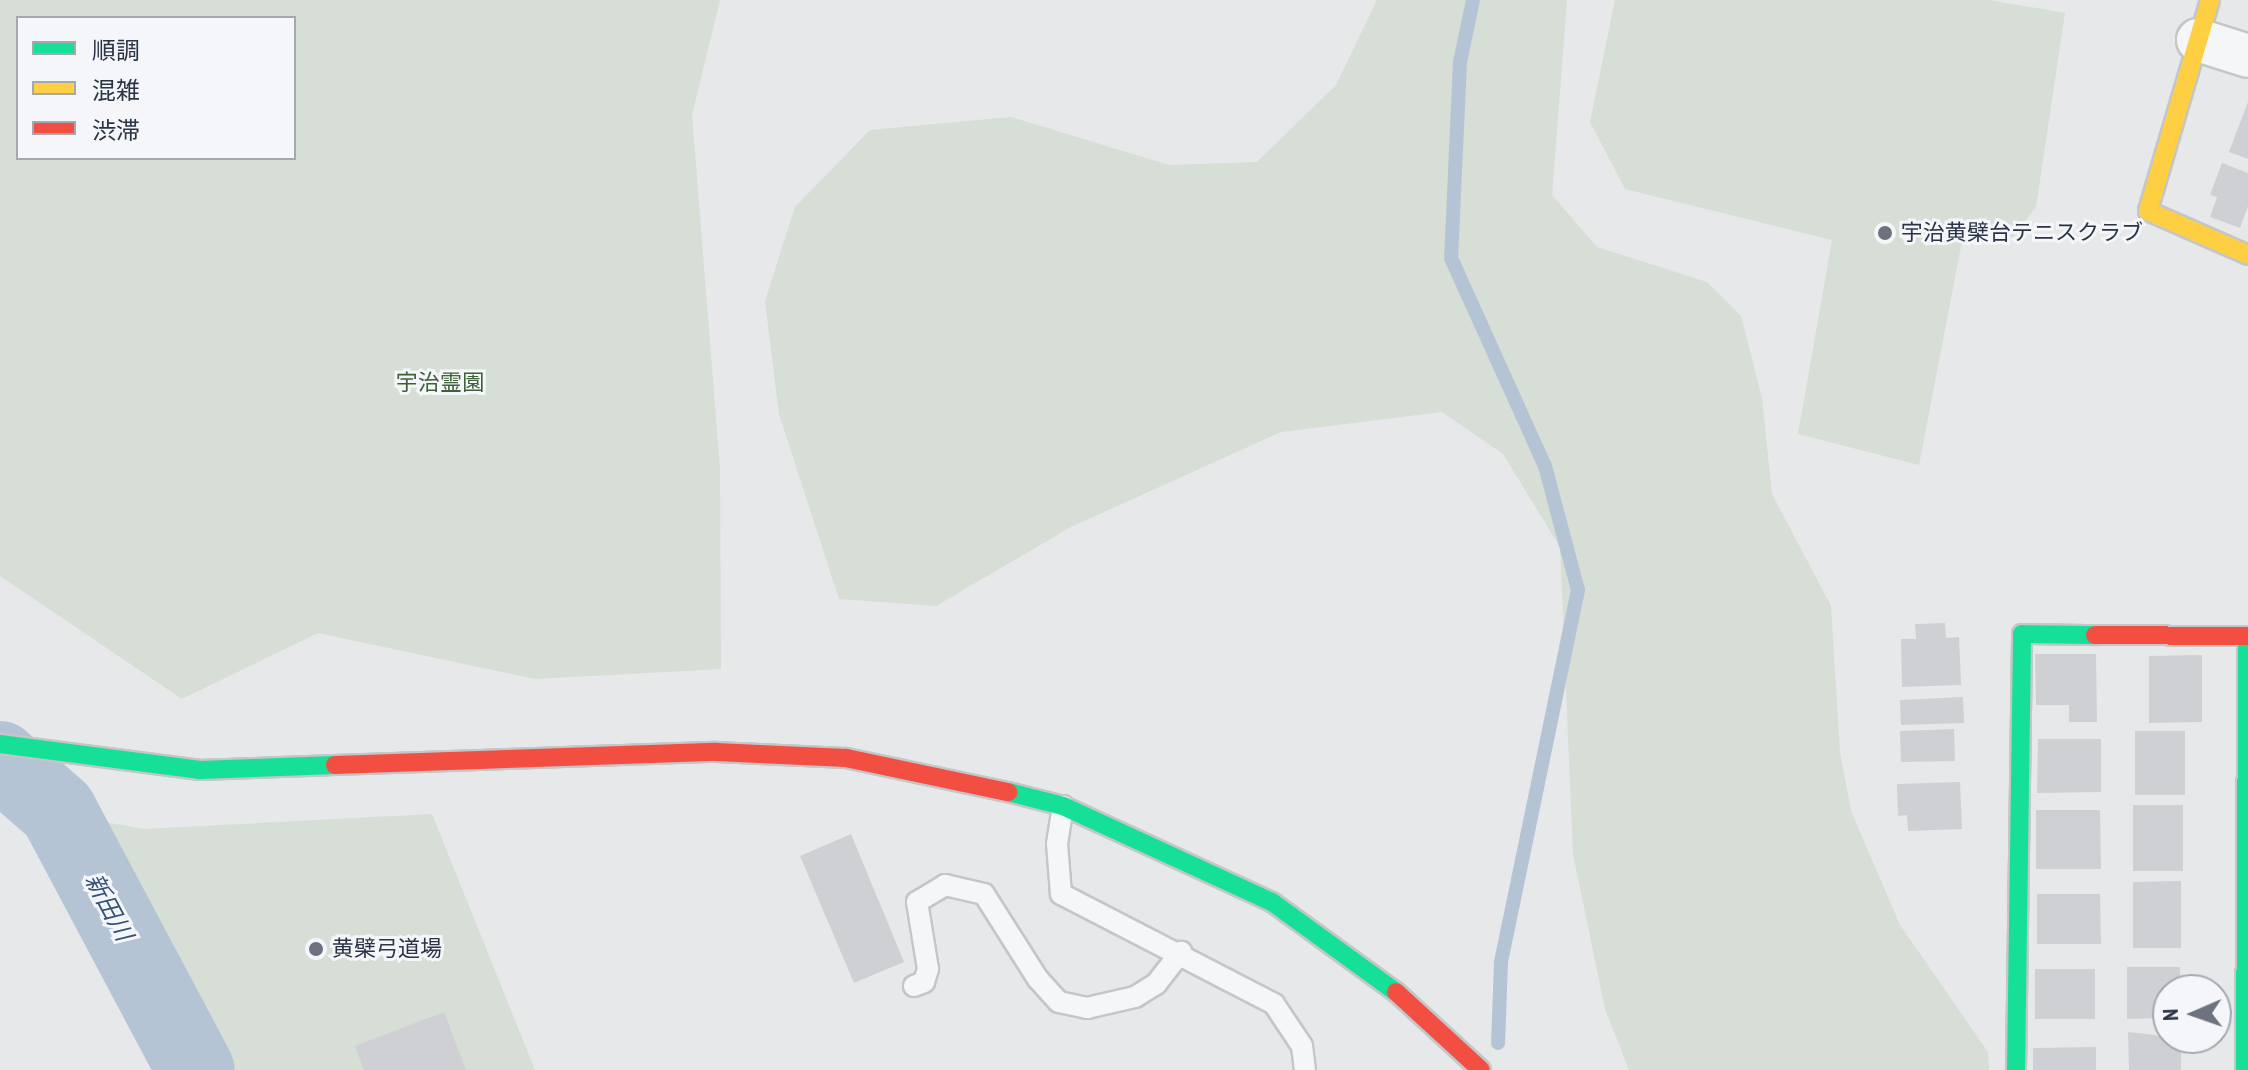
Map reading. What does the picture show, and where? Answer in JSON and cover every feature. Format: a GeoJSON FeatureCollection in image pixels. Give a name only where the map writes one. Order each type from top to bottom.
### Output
{"type":"FeatureCollection","features":[{"type":"Feature","properties":{"kind":"street"},"geometry":{"type":"LineString","coordinates":[[2210,0],[2148,211],[2248,255]]}},
{"type":"Feature","properties":{"kind":"street"},"geometry":{"type":"LineString","coordinates":[[2198,40],[2248,56]]}},
{"type":"Feature","properties":{"kind":"street"},"geometry":{"type":"LineString","coordinates":[[2016,1070],[2022,634],[2248,636],[2245,1070]]}},
{"type":"Feature","properties":{"kind":"street"},"geometry":{"type":"LineString","coordinates":[[0,744],[64,755],[200,770],[716,752],[846,758],[1063,806],[1272,902],[1372,970],[1481,1070]]}},
{"type":"Feature","properties":{"kind":"lane"},"geometry":{"type":"LineString","coordinates":[[1063,806],[1057,844],[1061,894],[1181,952],[1274,1004],[1302,1046],[1305,1070]]}},
{"type":"Feature","properties":{"kind":"lane"},"geometry":{"type":"LineString","coordinates":[[914,986],[924,982],[928,969],[917,902],[945,885],[984,894],[1038,979],[1059,1002],[1087,1008],[1135,997],[1156,984],[1181,952]]}},
{"type":"Feature","properties":{"kind":"green space","name":"宇治霊園"},"geometry":{"type":"Polygon","coordinates":[[[0,0],[720,0],[692,115],[720,469],[721,669],[535,679],[318,633],[182,699],[0,576],[0,0]]]}},
{"type":"Feature","properties":{"kind":"green space"},"geometry":{"type":"Polygon","coordinates":[[[1377,0],[1567,0],[1552,195],[1597,247],[1707,282],[1741,316],[1762,398],[1772,494],[1831,606],[1840,752],[1851,811],[1900,925],[1988,1052],[1989,1070],[1629,1070],[1605,1009],[1573,854],[1560,547],[1503,454],[1442,412],[1281,432],[1071,527],[936,606],[839,599],[779,414],[765,301],[795,207],[870,130],[1011,117],[1169,165],[1257,162],[1336,85],[1377,0]]]}},
{"type":"Feature","properties":{"kind":"green space","name":"宇治黄檗台テニスクラブ"},"geometry":{"type":"Polygon","coordinates":[[[1615,0],[1989,0],[2065,13],[2036,207],[2013,237],[1964,231],[1919,465],[1798,434],[1832,240],[1625,189],[1590,122],[1615,0]]]}},
{"type":"Feature","properties":{"kind":"green space","name":"黄檗弓道場"},"geometry":{"type":"Polygon","coordinates":[[[432,814],[535,1070],[208,1070],[65,815],[144,829],[432,814]]]}},
{"type":"Feature","properties":{"kind":"building"},"geometry":{"type":"Polygon","coordinates":[[[2248,102],[2248,159],[2229,152],[2248,102]]]}},
{"type":"Feature","properties":{"kind":"building"},"geometry":{"type":"Polygon","coordinates":[[[2222,163],[2248,173],[2248,206],[2240,228],[2210,217],[2217,197],[2210,195],[2222,163]]]}},
{"type":"Feature","properties":{"kind":"building"},"geometry":{"type":"Polygon","coordinates":[[[1945,623],[1946,638],[1959,637],[1961,685],[1902,687],[1901,639],[1916,639],[1915,624],[1945,623]]]}},
{"type":"Feature","properties":{"kind":"building"},"geometry":{"type":"Polygon","coordinates":[[[2035,654],[2096,654],[2097,722],[2069,722],[2069,705],[2036,705],[2035,654]]]}},
{"type":"Feature","properties":{"kind":"building"},"geometry":{"type":"Polygon","coordinates":[[[2202,655],[2202,722],[2149,723],[2149,656],[2202,655]]]}},
{"type":"Feature","properties":{"kind":"building"},"geometry":{"type":"Polygon","coordinates":[[[1963,697],[1964,723],[1901,725],[1900,700],[1963,697]]]}},
{"type":"Feature","properties":{"kind":"building"},"geometry":{"type":"Polygon","coordinates":[[[1954,729],[1955,761],[1901,762],[1900,731],[1954,729]]]}},
{"type":"Feature","properties":{"kind":"building"},"geometry":{"type":"Polygon","coordinates":[[[2135,731],[2185,731],[2185,795],[2135,795],[2135,731]]]}},
{"type":"Feature","properties":{"kind":"building"},"geometry":{"type":"Polygon","coordinates":[[[2038,739],[2101,739],[2101,792],[2037,793],[2038,739]]]}},
{"type":"Feature","properties":{"kind":"building"},"geometry":{"type":"Polygon","coordinates":[[[1960,782],[1962,829],[1908,831],[1907,815],[1898,816],[1897,784],[1960,782]]]}},
{"type":"Feature","properties":{"kind":"building"},"geometry":{"type":"Polygon","coordinates":[[[2133,805],[2183,805],[2183,871],[2133,871],[2133,805]]]}},
{"type":"Feature","properties":{"kind":"building"},"geometry":{"type":"Polygon","coordinates":[[[2036,810],[2100,810],[2101,869],[2036,869],[2036,810]]]}},
{"type":"Feature","properties":{"kind":"building"},"geometry":{"type":"Polygon","coordinates":[[[851,834],[904,962],[854,983],[800,856],[851,834]]]}},
{"type":"Feature","properties":{"kind":"building"},"geometry":{"type":"Polygon","coordinates":[[[2181,881],[2181,948],[2133,948],[2133,882],[2181,881]]]}},
{"type":"Feature","properties":{"kind":"building"},"geometry":{"type":"Polygon","coordinates":[[[2037,894],[2100,894],[2101,944],[2037,944],[2037,894]]]}},
{"type":"Feature","properties":{"kind":"building"},"geometry":{"type":"Polygon","coordinates":[[[2127,967],[2180,967],[2180,974],[2152,974],[2152,1018],[2127,1019],[2127,967]]]}},
{"type":"Feature","properties":{"kind":"building"},"geometry":{"type":"Polygon","coordinates":[[[2035,969],[2095,969],[2095,1019],[2035,1019],[2035,969]]]}},
{"type":"Feature","properties":{"kind":"building"},"geometry":{"type":"Polygon","coordinates":[[[444,1012],[466,1070],[364,1070],[355,1046],[444,1012]]]}},
{"type":"Feature","properties":{"kind":"building"},"geometry":{"type":"Polygon","coordinates":[[[2128,1032],[2152,1035],[2152,1054],[2181,1054],[2181,1070],[2129,1070],[2128,1032]]]}},
{"type":"Feature","properties":{"kind":"building"},"geometry":{"type":"Polygon","coordinates":[[[2096,1047],[2096,1070],[2033,1070],[2033,1048],[2096,1047]]]}},
{"type":"Feature","properties":{"kind":"waterway"},"geometry":{"type":"LineString","coordinates":[[1473,0],[1460,62],[1451,258],[1545,466],[1578,590],[1501,963],[1498,1043]]}},
{"type":"Feature","properties":{"kind":"waterway","name":"新田川"},"geometry":{"type":"LineString","coordinates":[[0,760],[58,811],[196,1070]]}},
{"type":"Feature","properties":{"kind":"traffic: fast"},"geometry":{"type":"LineString","coordinates":[[2016,1070],[2022,634],[2095,635]]}},
{"type":"Feature","properties":{"kind":"traffic: fast"},"geometry":{"type":"LineString","coordinates":[[2245,1070],[2247,636]]}},
{"type":"Feature","properties":{"kind":"traffic: fast"},"geometry":{"type":"LineString","coordinates":[[0,744],[200,770],[335,765]]}},
{"type":"Feature","properties":{"kind":"traffic: fast"},"geometry":{"type":"LineString","coordinates":[[1008,792],[1063,806],[1272,902],[1396,992]]}},
{"type":"Feature","properties":{"kind":"traffic: slow"},"geometry":{"type":"LineString","coordinates":[[2210,0],[2148,211],[2248,255]]}},
{"type":"Feature","properties":{"kind":"traffic: jam"},"geometry":{"type":"LineString","coordinates":[[2095,635],[2248,636]]}},
{"type":"Feature","properties":{"kind":"traffic: jam"},"geometry":{"type":"LineString","coordinates":[[335,765],[716,752],[846,758],[1008,792]]}},
{"type":"Feature","properties":{"kind":"traffic: jam"},"geometry":{"type":"LineString","coordinates":[[1396,992],[1481,1070]]}},
{"type":"Feature","properties":{"kind":"place","name":"宇治黄檗台テニスクラブ"},"geometry":{"type":"Point","coordinates":[1885,233]}},
{"type":"Feature","properties":{"kind":"place","name":"黄檗弓道場"},"geometry":{"type":"Point","coordinates":[316,949]}}]}
